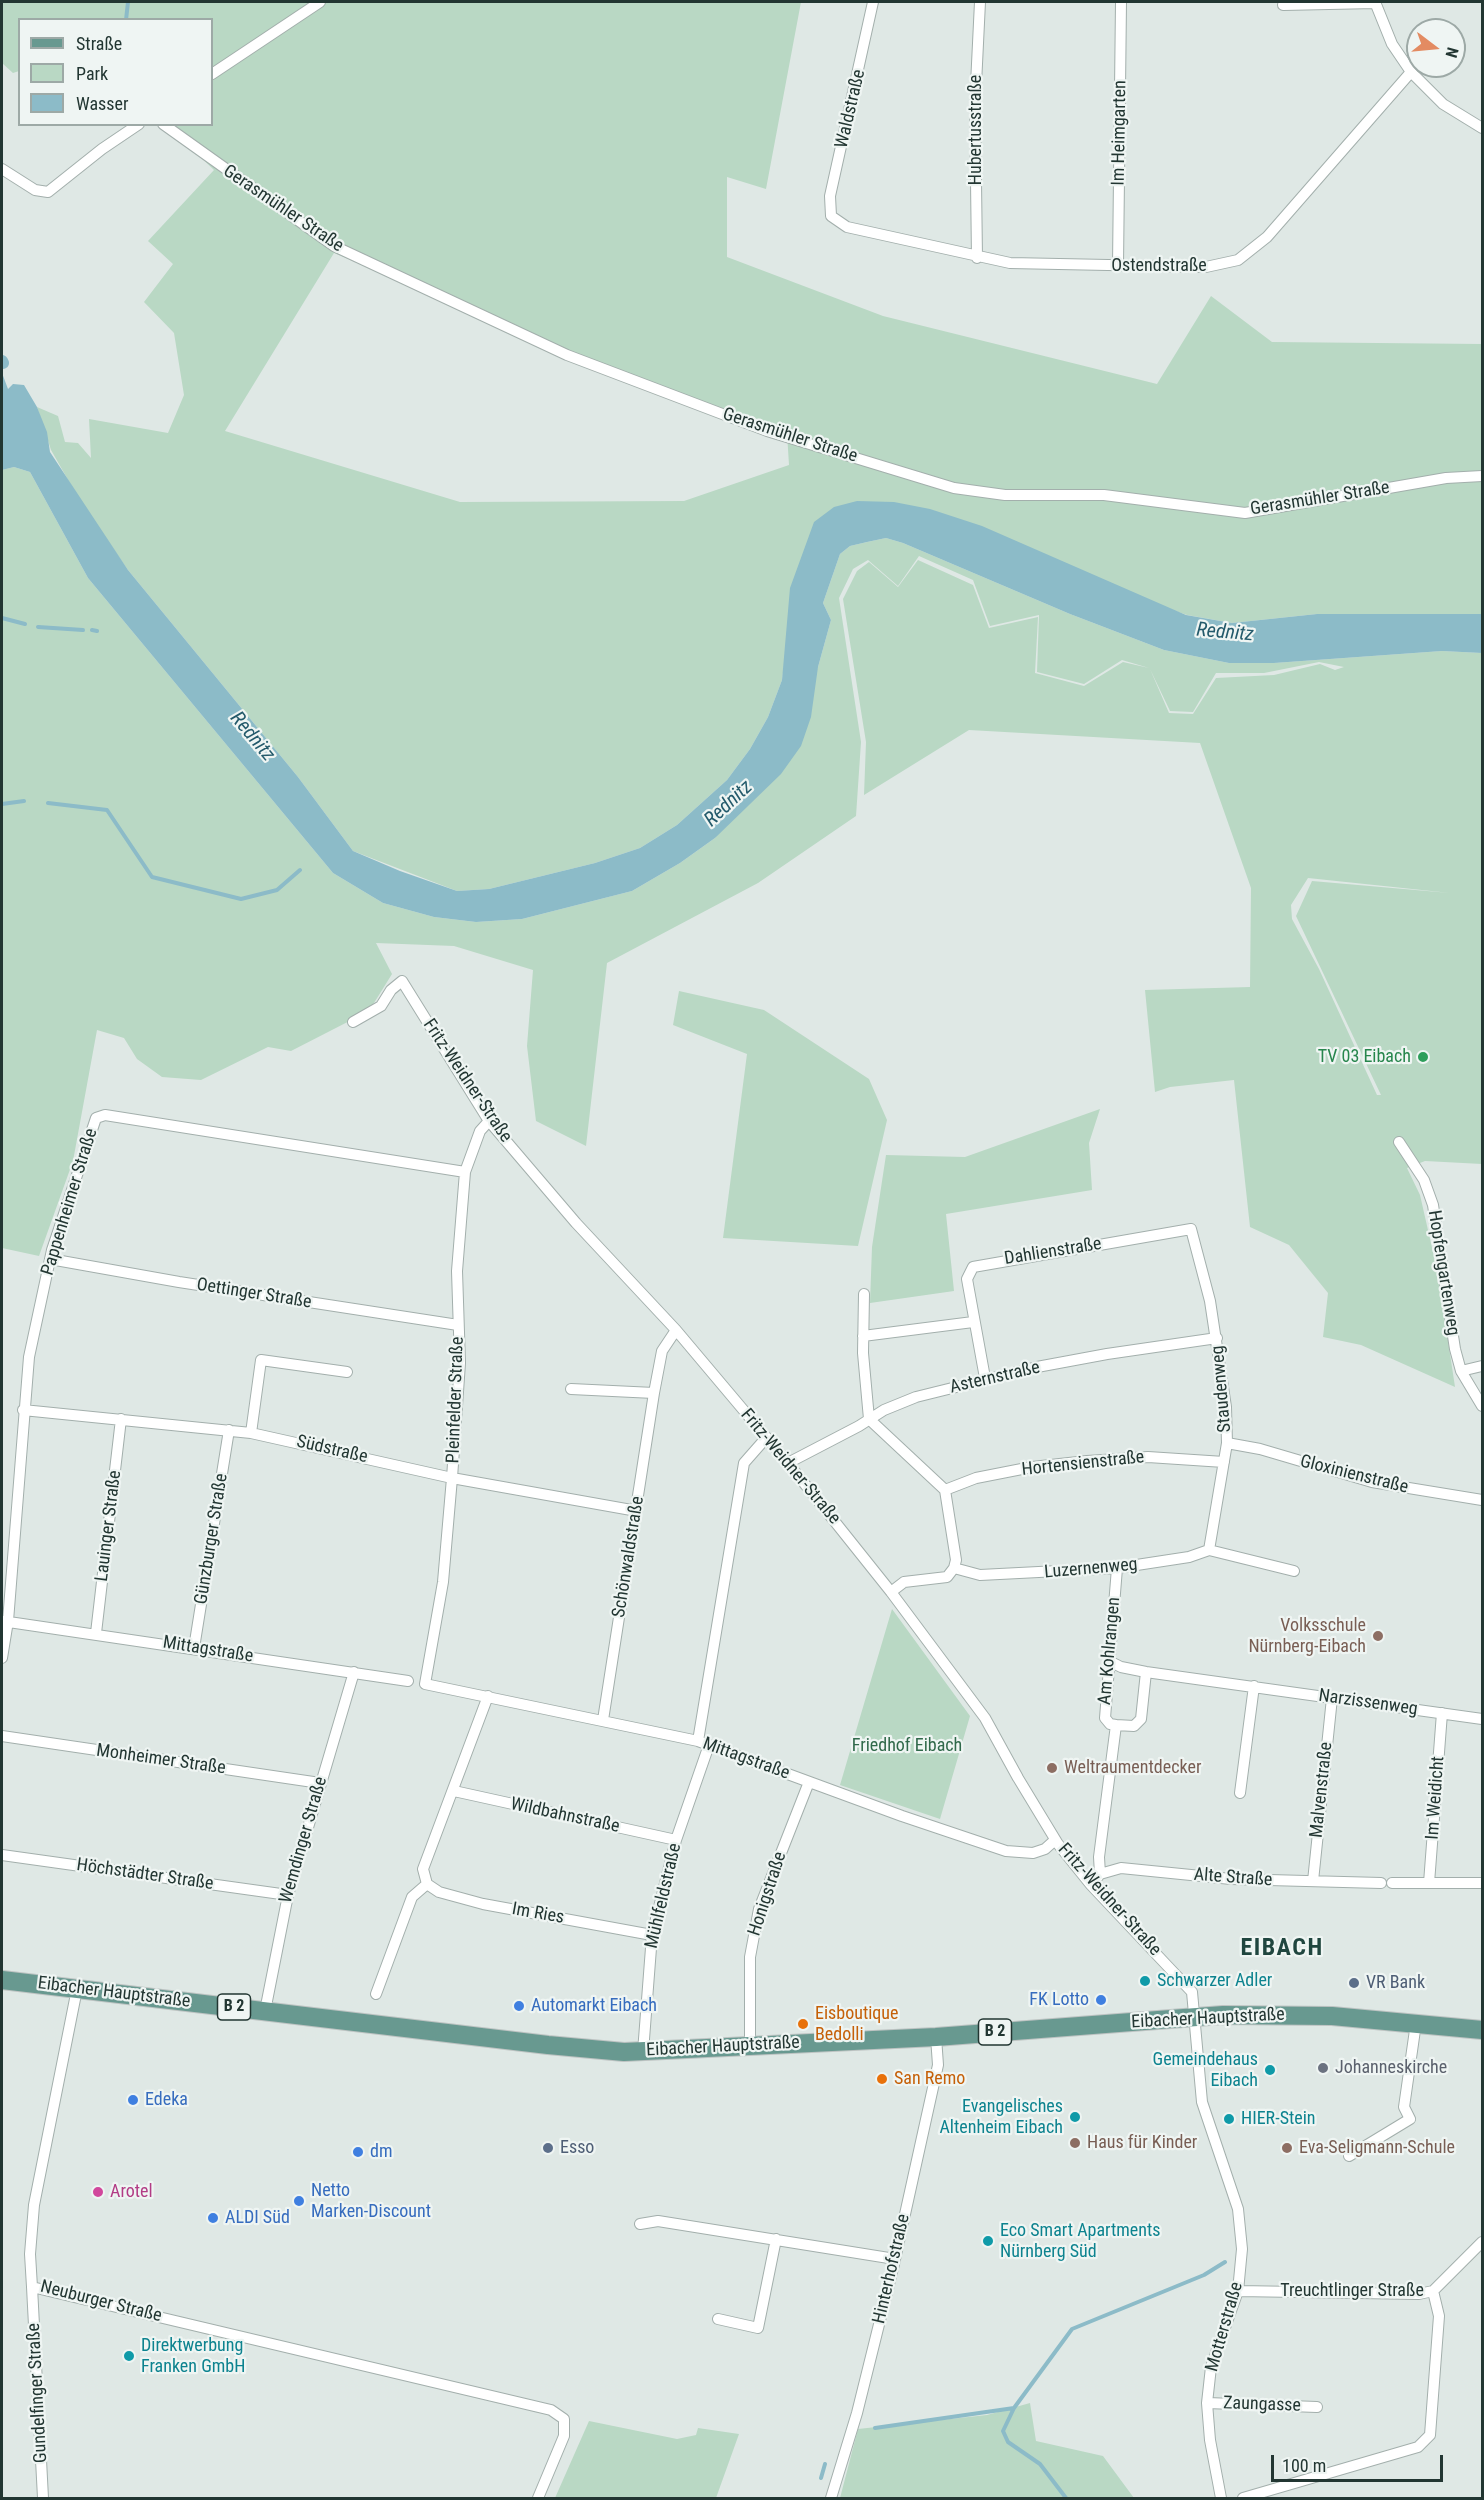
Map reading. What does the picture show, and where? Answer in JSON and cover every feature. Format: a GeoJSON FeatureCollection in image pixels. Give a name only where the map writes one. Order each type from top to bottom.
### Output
{"type":"FeatureCollection","features":[{"type":"Feature","properties":{"kind":"main road","name":"Eibacher Hauptstraße"},"geometry":{"type":"LineString","coordinates":[[2,1980],[548,2045],[643,2052],[936,2037],[1196,2017],[1298,2015],[1482,2030]]}},
{"type":"Feature","properties":{"kind":"street"},"geometry":{"type":"LineString","coordinates":[[213,73],[320,2]]}},
{"type":"Feature","properties":{"kind":"street","name":"Waldstraße"},"geometry":{"type":"LineString","coordinates":[[831,216],[830,196],[873,2]]}},
{"type":"Feature","properties":{"kind":"street","name":"Hubertusstraße"},"geometry":{"type":"LineString","coordinates":[[977,258],[975,105],[980,2]]}},
{"type":"Feature","properties":{"kind":"street","name":"Im Heimgarten"},"geometry":{"type":"LineString","coordinates":[[1118,265],[1121,2]]}},
{"type":"Feature","properties":{"kind":"street"},"geometry":{"type":"LineString","coordinates":[[1283,5],[1375,2],[1392,44],[1406,65]]}},
{"type":"Feature","properties":{"kind":"street","name":"Ostendstraße"},"geometry":{"type":"LineString","coordinates":[[831,216],[847,227],[977,258],[1025,265],[1215,266],[1238,260],[1248,254],[1406,78]]}},
{"type":"Feature","properties":{"kind":"street"},"geometry":{"type":"LineString","coordinates":[[1417,78],[1443,104],[1482,128]]}},
{"type":"Feature","properties":{"kind":"street"},"geometry":{"type":"LineString","coordinates":[[2,169],[35,190],[48,192],[102,149],[136,126]]}},
{"type":"Feature","properties":{"kind":"street","name":"Gerasmühler Straße"},"geometry":{"type":"LineString","coordinates":[[166,126],[334,246],[567,355],[767,431],[954,488],[1005,495],[1104,495],[1245,513],[1446,478],[1482,476]]}},
{"type":"Feature","properties":{"kind":"street","name":"Fritz-Weidner-Straße"},"geometry":{"type":"LineString","coordinates":[[353,1022],[381,1006],[391,990],[402,981],[489,1121],[576,1223],[676,1330],[788,1463],[891,1592],[986,1718],[1018,1779],[1055,1840],[1091,1886],[1189,1988],[1196,2017]]}},
{"type":"Feature","properties":{"kind":"street","name":"Pappenheimer Straße"},"geometry":{"type":"LineString","coordinates":[[2,1658],[29,1357],[50,1259],[96,1118],[105,1115],[465,1172]]}},
{"type":"Feature","properties":{"kind":"street","name":"Pleinfelder Straße"},"geometry":{"type":"LineString","coordinates":[[425,1684],[444,1582],[460,1363],[457,1271],[465,1172],[480,1131],[489,1121]]}},
{"type":"Feature","properties":{"kind":"street","name":"Hopfengartenweg"},"geometry":{"type":"LineString","coordinates":[[1399,1142],[1424,1180],[1433,1205],[1455,1349],[1461,1371],[1482,1406]]}},
{"type":"Feature","properties":{"kind":"street","name":"Dahlienstraße"},"geometry":{"type":"LineString","coordinates":[[985,1378],[973,1322],[967,1279],[969,1270],[978,1264],[1191,1229]]}},
{"type":"Feature","properties":{"kind":"street","name":"Staudenweg"},"geometry":{"type":"LineString","coordinates":[[1191,1229],[1217,1338],[1224,1384],[1227,1443],[1209,1550]]}},
{"type":"Feature","properties":{"kind":"street","name":"Oettinger Straße"},"geometry":{"type":"LineString","coordinates":[[50,1259],[179,1282],[458,1325]]}},
{"type":"Feature","properties":{"kind":"street"},"geometry":{"type":"LineString","coordinates":[[864,1294],[863,1336],[869,1419],[945,1490],[956,1560],[954,1568],[947,1577],[904,1582],[891,1592]]}},
{"type":"Feature","properties":{"kind":"street"},"geometry":{"type":"LineString","coordinates":[[863,1336],[973,1322]]}},
{"type":"Feature","properties":{"kind":"street","name":"Schönwaldstraße"},"geometry":{"type":"LineString","coordinates":[[603,1720],[654,1393],[662,1351],[676,1330]]}},
{"type":"Feature","properties":{"kind":"street","name":"Asternstraße"},"geometry":{"type":"LineString","coordinates":[[788,1463],[884,1410],[916,1397],[985,1378],[1107,1354],[1217,1338]]}},
{"type":"Feature","properties":{"kind":"street"},"geometry":{"type":"LineString","coordinates":[[251,1433],[261,1360],[347,1372]]}},
{"type":"Feature","properties":{"kind":"street"},"geometry":{"type":"LineString","coordinates":[[1461,1371],[1482,1366]]}},
{"type":"Feature","properties":{"kind":"street"},"geometry":{"type":"LineString","coordinates":[[571,1389],[654,1393]]}},
{"type":"Feature","properties":{"kind":"street","name":"Südstraße"},"geometry":{"type":"LineString","coordinates":[[23,1410],[251,1433],[452,1478],[637,1511]]}},
{"type":"Feature","properties":{"kind":"street","name":"Lauinger Straße"},"geometry":{"type":"LineString","coordinates":[[96,1633],[122,1419]]}},
{"type":"Feature","properties":{"kind":"street","name":"Günzburger Straße"},"geometry":{"type":"LineString","coordinates":[[194,1648],[229,1430]]}},
{"type":"Feature","properties":{"kind":"street"},"geometry":{"type":"LineString","coordinates":[[698,1741],[744,1463],[766,1438]]}},
{"type":"Feature","properties":{"kind":"street","name":"Gloxinienstraße"},"geometry":{"type":"LineString","coordinates":[[1227,1443],[1260,1449],[1332,1471],[1393,1486],[1482,1500]]}},
{"type":"Feature","properties":{"kind":"street","name":"Hortensienstraße"},"geometry":{"type":"LineString","coordinates":[[945,1490],[976,1478],[1087,1461],[1148,1457],[1224,1462]]}},
{"type":"Feature","properties":{"kind":"street"},"geometry":{"type":"LineString","coordinates":[[1209,1550],[1294,1571]]}},
{"type":"Feature","properties":{"kind":"street","name":"Luzernenweg"},"geometry":{"type":"LineString","coordinates":[[954,1568],[980,1575],[1117,1568],[1190,1557],[1209,1550]]}},
{"type":"Feature","properties":{"kind":"street","name":"Am Kohlrangen"},"geometry":{"type":"LineString","coordinates":[[1117,1568],[1105,1718],[1110,1724],[1138,1724],[1146,1672]]}},
{"type":"Feature","properties":{"kind":"street","name":"Mittagstraße"},"geometry":{"type":"LineString","coordinates":[[5,1621],[408,1681]]}},
{"type":"Feature","properties":{"kind":"street","name":"Narzissenweg"},"geometry":{"type":"LineString","coordinates":[[1109,1661],[1121,1667],[1146,1672],[1482,1719]]}},
{"type":"Feature","properties":{"kind":"street","name":"Wemdinger Straße"},"geometry":{"type":"LineString","coordinates":[[265,2011],[288,1895],[354,1672]]}},
{"type":"Feature","properties":{"kind":"street","name":"Mittagstraße"},"geometry":{"type":"LineString","coordinates":[[425,1684],[698,1741],[1006,1851],[1033,1853],[1046,1849],[1055,1840]]}},
{"type":"Feature","properties":{"kind":"street"},"geometry":{"type":"LineString","coordinates":[[1240,1793],[1254,1686]]}},
{"type":"Feature","properties":{"kind":"street"},"geometry":{"type":"LineString","coordinates":[[376,1994],[412,1897],[427,1884],[423,1869],[488,1696]]}},
{"type":"Feature","properties":{"kind":"street","name":"Malvenstraße"},"geometry":{"type":"LineString","coordinates":[[1313,1881],[1332,1698]]}},
{"type":"Feature","properties":{"kind":"street","name":"Im Weidicht"},"geometry":{"type":"LineString","coordinates":[[1429,1883],[1442,1713]]}},
{"type":"Feature","properties":{"kind":"street","name":"Am Kohlrangen"},"geometry":{"type":"LineString","coordinates":[[1100,1875],[1099,1857],[1116,1725]]}},
{"type":"Feature","properties":{"kind":"street","name":"Monheimer Straße"},"geometry":{"type":"LineString","coordinates":[[2,1736],[320,1783]]}},
{"type":"Feature","properties":{"kind":"street","name":"Mühlfeldstraße"},"geometry":{"type":"LineString","coordinates":[[643,2052],[652,1935],[676,1840],[709,1745]]}},
{"type":"Feature","properties":{"kind":"street","name":"Honigstraße"},"geometry":{"type":"LineString","coordinates":[[750,2046],[750,1957],[759,1910],[808,1782]]}},
{"type":"Feature","properties":{"kind":"street","name":"Wildbahnstraße"},"geometry":{"type":"LineString","coordinates":[[454,1791],[676,1840]]}},
{"type":"Feature","properties":{"kind":"street","name":"Höchstädter Straße"},"geometry":{"type":"LineString","coordinates":[[2,1855],[288,1895]]}},
{"type":"Feature","properties":{"kind":"street","name":"Alte Straße"},"geometry":{"type":"LineString","coordinates":[[1100,1875],[1121,1868],[1231,1879],[1482,1883]]}},
{"type":"Feature","properties":{"kind":"street"},"geometry":{"type":"LineString","coordinates":[[1091,1886],[1100,1875]]}},
{"type":"Feature","properties":{"kind":"street","name":"Im Ries"},"geometry":{"type":"LineString","coordinates":[[427,1884],[439,1892],[483,1904],[652,1935]]}},
{"type":"Feature","properties":{"kind":"street","name":"Neuburger Straße"},"geometry":{"type":"LineString","coordinates":[[77,1989],[34,2205],[30,2254],[32,2287],[551,2410],[564,2419],[564,2436],[538,2499]]}},
{"type":"Feature","properties":{"kind":"street","name":"Motterstraße"},"geometry":{"type":"LineString","coordinates":[[1196,2017],[1202,2102],[1238,2209],[1242,2249],[1238,2291],[1211,2367],[1207,2403],[1210,2440],[1221,2499]]}},
{"type":"Feature","properties":{"kind":"street"},"geometry":{"type":"LineString","coordinates":[[1349,2156],[1410,2119],[1404,2106],[1416,2023]]}},
{"type":"Feature","properties":{"kind":"street","name":"Hinterhofstraße"},"geometry":{"type":"LineString","coordinates":[[831,2499],[857,2413],[896,2259],[938,2065],[936,2037]]}},
{"type":"Feature","properties":{"kind":"street"},"geometry":{"type":"LineString","coordinates":[[640,2224],[658,2221],[896,2259]]}},
{"type":"Feature","properties":{"kind":"street"},"geometry":{"type":"LineString","coordinates":[[718,2319],[758,2328],[776,2239]]}},
{"type":"Feature","properties":{"kind":"street","name":"Treuchtlinger Straße"},"geometry":{"type":"LineString","coordinates":[[1238,2291],[1419,2294],[1433,2290],[1482,2242]]}},
{"type":"Feature","properties":{"kind":"street","name":"Gundelfinger Straße"},"geometry":{"type":"LineString","coordinates":[[32,2287],[43,2499]]}},
{"type":"Feature","properties":{"kind":"street"},"geometry":{"type":"LineString","coordinates":[[1243,2499],[1418,2447],[1430,2435],[1439,2316],[1433,2290]]}},
{"type":"Feature","properties":{"kind":"street","name":"Zaungasse"},"geometry":{"type":"LineString","coordinates":[[1207,2403],[1317,2407]]}},
{"type":"Feature","properties":{"kind":"green space"},"geometry":{"type":"Polygon","coordinates":[[[2,2],[801,2],[766,189],[727,177],[727,257],[883,316],[1157,384],[1211,296],[1272,342],[1482,344],[1482,614],[1317,614],[1232,623],[1187,615],[857,501],[787,643],[782,680],[768,717],[750,749],[727,780],[677,825],[640,848],[595,863],[489,889],[457,891],[353,851],[298,777],[128,570],[83,506],[51,450],[37,407],[58,416],[65,442],[78,443],[91,458],[89,419],[168,433],[184,395],[174,333],[144,302],[173,264],[148,241],[214,170],[168,126],[213,126],[213,18],[18,18],[18,71],[13,73],[2,63],[2,2]],[[334,253],[225,431],[460,502],[684,501],[789,465],[787,433],[563,349],[334,253]]]}},
{"type":"Feature","properties":{"kind":"green space"},"geometry":{"type":"Polygon","coordinates":[[[14,467],[30,472],[88,578],[333,873],[383,903],[434,917],[476,922],[522,919],[632,891],[680,863],[715,838],[818,667],[831,620],[823,603],[840,554],[850,546],[886,538],[903,543],[1070,614],[1164,650],[1229,663],[1274,663],[1442,651],[1482,653],[1482,1164],[1425,1161],[1407,1168],[1420,1195],[1438,1274],[1455,1387],[1361,1345],[1323,1337],[1328,1293],[1289,1245],[1250,1227],[1234,1080],[1170,1087],[1155,1092],[1145,990],[1250,987],[1251,888],[1200,743],[969,730],[864,795],[866,742],[843,599],[857,571],[869,562],[898,587],[918,560],[973,585],[989,628],[1038,617],[1035,673],[1084,686],[1123,662],[1149,668],[1122,660],[1084,684],[1037,672],[1039,615],[990,626],[973,580],[919,556],[898,586],[868,560],[853,569],[839,598],[861,742],[856,816],[758,883],[607,963],[586,1146],[536,1121],[527,1046],[533,970],[454,946],[376,943],[392,974],[369,1011],[291,1051],[268,1047],[201,1080],[162,1077],[137,1059],[124,1038],[97,1030],[73,1161],[39,1256],[2,1248],[2,470],[14,467]],[[1319,662],[1264,673],[1216,673],[1193,712],[1170,711],[1150,669],[1169,713],[1193,714],[1216,678],[1274,675],[1320,664],[1335,670],[1344,667],[1319,662]],[[1308,878],[1291,905],[1292,919],[1319,969],[1377,1095],[1381,1095],[1296,916],[1312,881],[1450,893],[1308,878]]]}},
{"type":"Feature","properties":{"kind":"green space"},"geometry":{"type":"Polygon","coordinates":[[[679,991],[764,1010],[869,1079],[887,1120],[858,1246],[723,1238],[747,1054],[673,1025],[679,991]]]}},
{"type":"Feature","properties":{"kind":"green space"},"geometry":{"type":"Polygon","coordinates":[[[1100,1109],[1089,1143],[1092,1190],[946,1214],[954,1291],[870,1303],[872,1247],[886,1155],[965,1157],[1100,1109]]]}},
{"type":"Feature","properties":{"kind":"green space","name":"Friedhof Eibach"},"geometry":{"type":"Polygon","coordinates":[[[892,1609],[970,1716],[940,1819],[840,1785],[892,1609]]]}},
{"type":"Feature","properties":{"kind":"green space"},"geometry":{"type":"Polygon","coordinates":[[[1030,2403],[1036,2441],[1103,2456],[1134,2498],[840,2498],[858,2429],[987,2415],[1030,2403]]]}},
{"type":"Feature","properties":{"kind":"green space"},"geometry":{"type":"Polygon","coordinates":[[[589,2421],[677,2439],[696,2435],[698,2428],[739,2434],[716,2498],[555,2498],[589,2421]]]}},
{"type":"Feature","properties":{"kind":"water","name":"Rednitz"},"geometry":{"type":"Polygon","coordinates":[[[2,373],[8,389],[13,384],[24,385],[37,407],[47,432],[50,452],[128,570],[298,777],[353,851],[457,891],[489,889],[595,863],[640,848],[677,825],[727,780],[750,749],[768,717],[782,680],[790,588],[814,522],[834,507],[857,501],[894,502],[930,509],[982,526],[1186,615],[1232,623],[1317,614],[1482,614],[1482,653],[1442,651],[1274,663],[1229,663],[1164,650],[1070,614],[903,543],[886,538],[850,546],[840,554],[823,603],[831,620],[818,667],[811,717],[801,746],[781,774],[715,838],[680,863],[632,891],[522,919],[476,922],[434,917],[383,903],[333,873],[88,578],[30,472],[14,467],[2,470],[2,373]]]}},
{"type":"Feature","properties":{"kind":"waterway"},"geometry":{"type":"LineString","coordinates":[[126,18],[128,2]]}},
{"type":"Feature","properties":{"kind":"waterway"},"geometry":{"type":"LineString","coordinates":[[2,618],[25,624]]}},
{"type":"Feature","properties":{"kind":"waterway"},"geometry":{"type":"LineString","coordinates":[[38,627],[83,630]]}},
{"type":"Feature","properties":{"kind":"waterway"},"geometry":{"type":"LineString","coordinates":[[92,630],[97,631]]}},
{"type":"Feature","properties":{"kind":"waterway"},"geometry":{"type":"LineString","coordinates":[[2,804],[24,801]]}},
{"type":"Feature","properties":{"kind":"waterway"},"geometry":{"type":"LineString","coordinates":[[48,803],[107,810],[152,877],[241,899],[277,890],[300,870]]}},
{"type":"Feature","properties":{"kind":"waterway"},"geometry":{"type":"LineString","coordinates":[[1066,2498],[1040,2464],[1008,2442],[1003,2431],[1014,2408],[1072,2329],[1204,2275],[1225,2262]]}},
{"type":"Feature","properties":{"kind":"waterway"},"geometry":{"type":"LineString","coordinates":[[875,2428],[1014,2408]]}},
{"type":"Feature","properties":{"kind":"waterway"},"geometry":{"type":"LineString","coordinates":[[821,2478],[825,2464]]}},
{"type":"Feature","properties":{"kind":"place","name":"TV 03 Eibach"},"geometry":{"type":"Point","coordinates":[1423,1057]}},
{"type":"Feature","properties":{"kind":"place","name":"Volksschule Nürnberg-Eibach"},"geometry":{"type":"Point","coordinates":[1378,1636]}},
{"type":"Feature","properties":{"kind":"place","name":"Weltraumentdecker"},"geometry":{"type":"Point","coordinates":[1052,1768]}},
{"type":"Feature","properties":{"kind":"place","name":"Schwarzer Adler"},"geometry":{"type":"Point","coordinates":[1145,1981]}},
{"type":"Feature","properties":{"kind":"place","name":"VR Bank"},"geometry":{"type":"Point","coordinates":[1354,1983]}},
{"type":"Feature","properties":{"kind":"place","name":"FK Lotto"},"geometry":{"type":"Point","coordinates":[1101,2000]}},
{"type":"Feature","properties":{"kind":"place","name":"Automarkt Eibach"},"geometry":{"type":"Point","coordinates":[519,2006]}},
{"type":"Feature","properties":{"kind":"place","name":"Eisboutique Bedolli"},"geometry":{"type":"Point","coordinates":[803,2024]}},
{"type":"Feature","properties":{"kind":"place","name":"Johanneskirche"},"geometry":{"type":"Point","coordinates":[1323,2068]}},
{"type":"Feature","properties":{"kind":"place","name":"Gemeindehaus Eibach"},"geometry":{"type":"Point","coordinates":[1270,2070]}},
{"type":"Feature","properties":{"kind":"place","name":"San Remo"},"geometry":{"type":"Point","coordinates":[882,2079]}},
{"type":"Feature","properties":{"kind":"place","name":"Edeka"},"geometry":{"type":"Point","coordinates":[133,2100]}},
{"type":"Feature","properties":{"kind":"place","name":"Evangelisches Altenheim Eibach"},"geometry":{"type":"Point","coordinates":[1075,2117]}},
{"type":"Feature","properties":{"kind":"place","name":"HIER-Stein"},"geometry":{"type":"Point","coordinates":[1229,2119]}},
{"type":"Feature","properties":{"kind":"place","name":"Haus für Kinder"},"geometry":{"type":"Point","coordinates":[1075,2143]}},
{"type":"Feature","properties":{"kind":"place","name":"Esso"},"geometry":{"type":"Point","coordinates":[548,2148]}},
{"type":"Feature","properties":{"kind":"place","name":"Eva-Seligmann-Schule"},"geometry":{"type":"Point","coordinates":[1287,2148]}},
{"type":"Feature","properties":{"kind":"place","name":"dm"},"geometry":{"type":"Point","coordinates":[358,2152]}},
{"type":"Feature","properties":{"kind":"place","name":"Arotel"},"geometry":{"type":"Point","coordinates":[98,2192]}},
{"type":"Feature","properties":{"kind":"place","name":"Netto Marken-Discount"},"geometry":{"type":"Point","coordinates":[299,2201]}},
{"type":"Feature","properties":{"kind":"place","name":"ALDI Süd"},"geometry":{"type":"Point","coordinates":[213,2218]}},
{"type":"Feature","properties":{"kind":"place","name":"Eco Smart Apartments Nürnberg Süd"},"geometry":{"type":"Point","coordinates":[988,2241]}},
{"type":"Feature","properties":{"kind":"place","name":"Direktwerbung Franken GmbH"},"geometry":{"type":"Point","coordinates":[129,2356]}},
{"type":"Feature","properties":{"kind":"district","name":"EIBACH"},"geometry":{"type":"Point","coordinates":[1282,1949]}}]}
